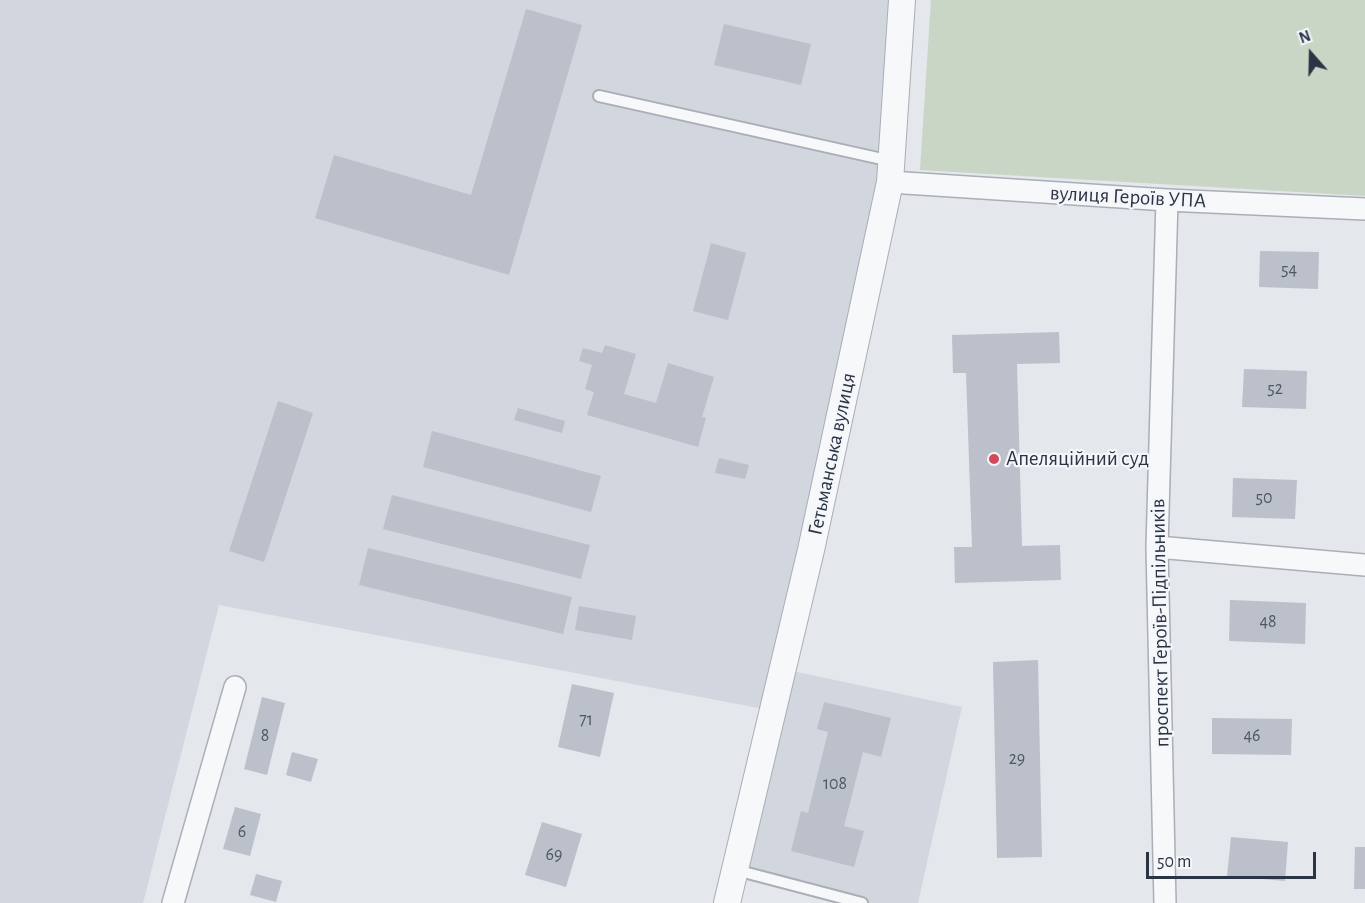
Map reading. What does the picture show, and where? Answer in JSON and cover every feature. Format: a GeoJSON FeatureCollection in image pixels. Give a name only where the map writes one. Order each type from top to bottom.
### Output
{"type":"FeatureCollection","features":[{"type":"Feature","properties":{"kind":"street","name":"Гетьманська вулиця"},"geometry":{"type":"LineString","coordinates":[[728,903],[812,550],[891,172],[902,0]]}},
{"type":"Feature","properties":{"kind":"street","name":"вулиця Героїв УПА"},"geometry":{"type":"LineString","coordinates":[[891,172],[1167,200],[1365,209]]}},
{"type":"Feature","properties":{"kind":"street","name":"проспект Героїв-Підпільників"},"geometry":{"type":"LineString","coordinates":[[1165,903],[1157,547],[1167,200]]}},
{"type":"Feature","properties":{"kind":"street"},"geometry":{"type":"LineString","coordinates":[[1157,547],[1365,565]]}},
{"type":"Feature","properties":{"kind":"street"},"geometry":{"type":"LineString","coordinates":[[173,903],[235,687]]}},
{"type":"Feature","properties":{"kind":"lane"},"geometry":{"type":"LineString","coordinates":[[599,96],[891,172]]}},
{"type":"Feature","properties":{"kind":"lane"},"geometry":{"type":"LineString","coordinates":[[736,870],[862,903]]}},
{"type":"Feature","properties":{"kind":"shaded area"},"geometry":{"type":"Polygon","coordinates":[[[0,0],[902,0],[890,182],[783,669],[962,707],[918,903],[863,903],[736,870],[774,711],[219,605],[143,903],[0,903],[0,0]]]}},
{"type":"Feature","properties":{"kind":"green space"},"geometry":{"type":"Polygon","coordinates":[[[931,0],[1365,0],[1365,196],[920,170],[931,0]]]}},
{"type":"Feature","properties":{"kind":"building"},"geometry":{"type":"Polygon","coordinates":[[[526,9],[582,25],[509,275],[315,218],[334,155],[471,195],[526,9]]]}},
{"type":"Feature","properties":{"kind":"building"},"geometry":{"type":"Polygon","coordinates":[[[724,24],[811,44],[801,85],[714,65],[724,24]]]}},
{"type":"Feature","properties":{"kind":"building"},"geometry":{"type":"Polygon","coordinates":[[[711,243],[746,253],[728,320],[693,311],[711,243]]]}},
{"type":"Feature","properties":{"kind":"building"},"geometry":{"type":"Polygon","coordinates":[[[1260,251],[1319,252],[1318,289],[1259,287],[1260,251]]]}},
{"type":"Feature","properties":{"kind":"building","name":"Апеляційний суд"},"geometry":{"type":"Polygon","coordinates":[[[1059,332],[1060,363],[1017,364],[1022,546],[1060,545],[1061,580],[955,583],[954,547],[972,547],[966,373],[953,373],[952,335],[1059,332]]]}},
{"type":"Feature","properties":{"kind":"building"},"geometry":{"type":"Polygon","coordinates":[[[605,345],[636,354],[624,394],[656,403],[668,363],[714,377],[702,417],[706,418],[698,447],[587,415],[594,392],[585,389],[592,365],[579,361],[583,348],[602,353],[605,345]]]}},
{"type":"Feature","properties":{"kind":"building"},"geometry":{"type":"Polygon","coordinates":[[[1244,369],[1307,371],[1306,409],[1242,407],[1244,369]]]}},
{"type":"Feature","properties":{"kind":"building"},"geometry":{"type":"Polygon","coordinates":[[[278,401],[313,413],[264,562],[229,551],[278,401]]]}},
{"type":"Feature","properties":{"kind":"building"},"geometry":{"type":"Polygon","coordinates":[[[518,408],[565,421],[562,433],[514,420],[518,408]]]}},
{"type":"Feature","properties":{"kind":"building"},"geometry":{"type":"Polygon","coordinates":[[[432,431],[601,476],[591,512],[423,467],[432,431]]]}},
{"type":"Feature","properties":{"kind":"building"},"geometry":{"type":"Polygon","coordinates":[[[719,458],[749,465],[745,479],[715,473],[719,458]]]}},
{"type":"Feature","properties":{"kind":"building"},"geometry":{"type":"Polygon","coordinates":[[[1233,478],[1297,480],[1295,519],[1232,517],[1233,478]]]}},
{"type":"Feature","properties":{"kind":"building"},"geometry":{"type":"Polygon","coordinates":[[[392,495],[590,545],[581,579],[383,529],[392,495]]]}},
{"type":"Feature","properties":{"kind":"building"},"geometry":{"type":"Polygon","coordinates":[[[368,548],[572,597],[563,634],[359,585],[368,548]]]}},
{"type":"Feature","properties":{"kind":"building"},"geometry":{"type":"Polygon","coordinates":[[[1230,600],[1306,603],[1305,644],[1229,641],[1230,600]]]}},
{"type":"Feature","properties":{"kind":"building"},"geometry":{"type":"Polygon","coordinates":[[[579,606],[636,616],[632,640],[575,630],[579,606]]]}},
{"type":"Feature","properties":{"kind":"building"},"geometry":{"type":"Polygon","coordinates":[[[1038,660],[1042,857],[997,858],[993,662],[1038,660]]]}},
{"type":"Feature","properties":{"kind":"building"},"geometry":{"type":"Polygon","coordinates":[[[572,684],[614,693],[600,757],[558,747],[572,684]]]}},
{"type":"Feature","properties":{"kind":"building"},"geometry":{"type":"Polygon","coordinates":[[[262,697],[285,703],[267,775],[244,769],[262,697]]]}},
{"type":"Feature","properties":{"kind":"building"},"geometry":{"type":"Polygon","coordinates":[[[824,702],[891,718],[881,757],[863,752],[844,826],[864,831],[854,867],[791,851],[801,811],[808,813],[828,732],[817,729],[824,702]]]}},
{"type":"Feature","properties":{"kind":"building"},"geometry":{"type":"Polygon","coordinates":[[[1212,718],[1292,719],[1291,755],[1212,754],[1212,718]]]}},
{"type":"Feature","properties":{"kind":"building"},"geometry":{"type":"Polygon","coordinates":[[[292,752],[318,759],[311,782],[286,775],[292,752]]]}},
{"type":"Feature","properties":{"kind":"building"},"geometry":{"type":"Polygon","coordinates":[[[235,807],[261,814],[250,856],[223,849],[235,807]]]}},
{"type":"Feature","properties":{"kind":"building"},"geometry":{"type":"Polygon","coordinates":[[[542,822],[582,834],[566,887],[525,875],[542,822]]]}},
{"type":"Feature","properties":{"kind":"building"},"geometry":{"type":"Polygon","coordinates":[[[1231,837],[1288,842],[1285,881],[1227,876],[1231,837]]]}},
{"type":"Feature","properties":{"kind":"building"},"geometry":{"type":"Polygon","coordinates":[[[1355,847],[1365,847],[1365,889],[1354,889],[1355,847]]]}},
{"type":"Feature","properties":{"kind":"building"},"geometry":{"type":"Polygon","coordinates":[[[256,874],[282,881],[276,902],[250,895],[256,874]]]}},
{"type":"Feature","properties":{"kind":"place","name":"Апеляційний суд"},"geometry":{"type":"Point","coordinates":[994,459]}}]}
